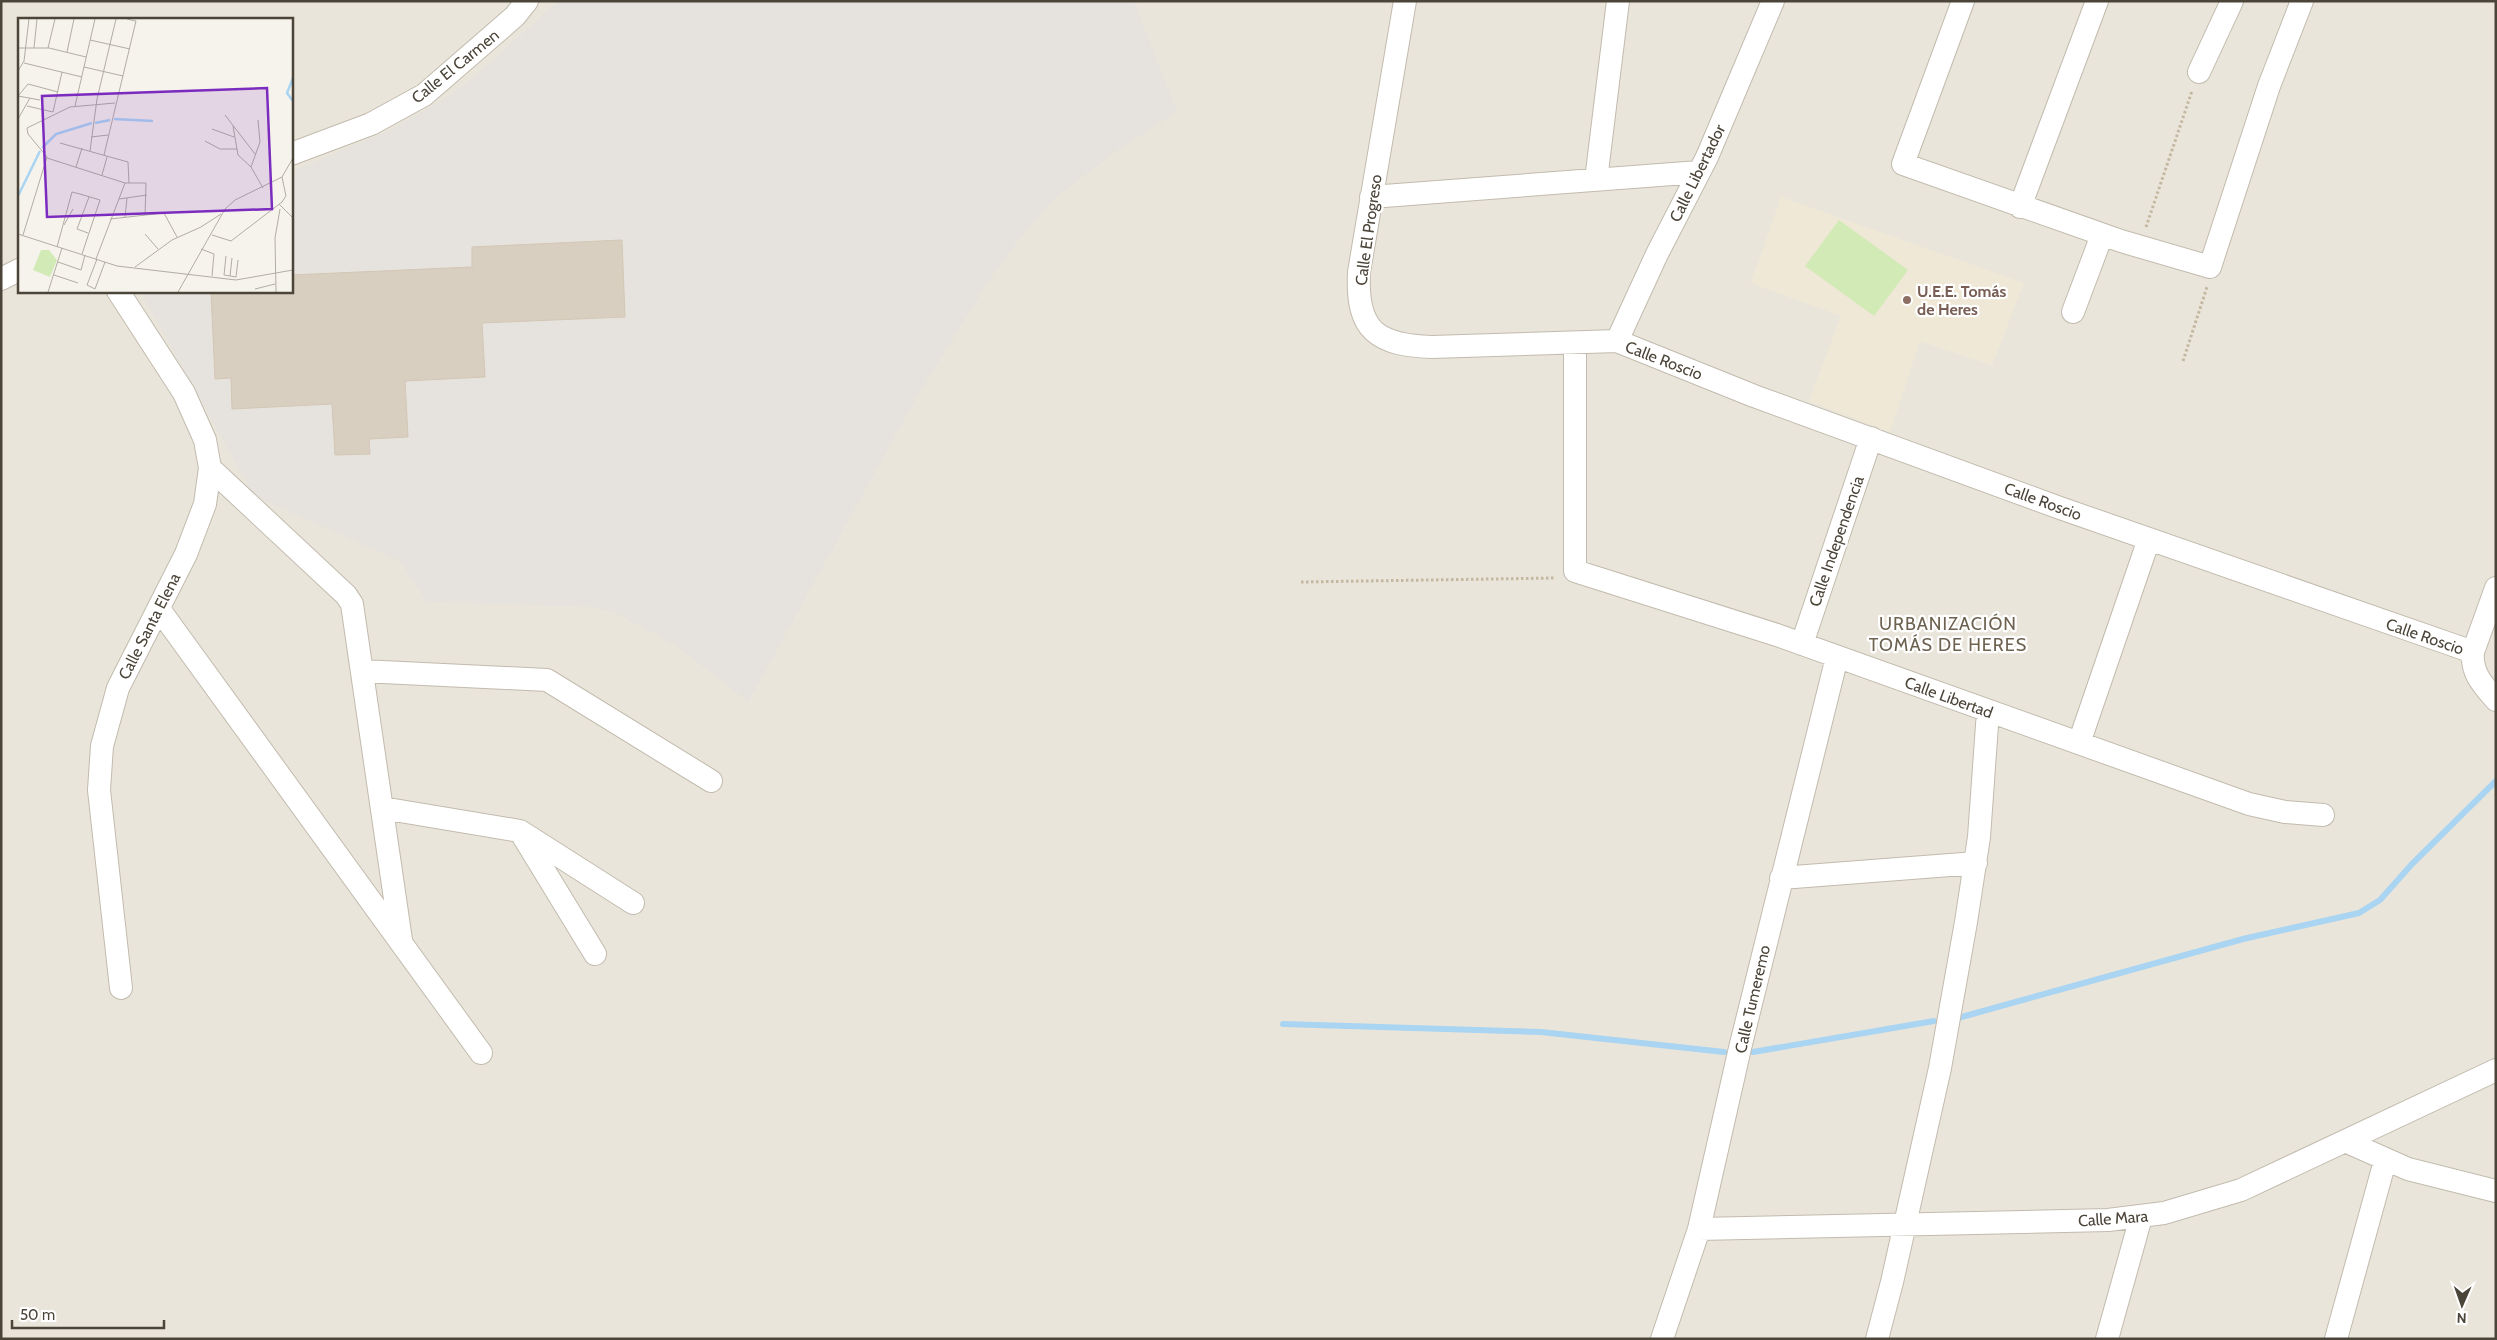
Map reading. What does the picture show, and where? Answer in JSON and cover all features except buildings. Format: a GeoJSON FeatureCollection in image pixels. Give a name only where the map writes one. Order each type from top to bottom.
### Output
{"type":"FeatureCollection","features":[{"type":"Feature","properties":{"kind":"street","name":"Calle El Carmen"},"geometry":{"type":"LineString","coordinates":[[292,154],[371,124],[424,95],[515,16],[527,1]]}},
{"type":"Feature","properties":{"kind":"street","name":"Calle El Progreso"},"geometry":{"type":"LineString","coordinates":[[1405,1],[1371,197],[1358,287],[1360,301],[1367,322],[1382,338],[1392,343],[1413,346],[1617,342]]}},
{"type":"Feature","properties":{"kind":"street"},"geometry":{"type":"LineString","coordinates":[[1596,180],[1618,1]]}},
{"type":"Feature","properties":{"kind":"street","name":"Calle Libertador"},"geometry":{"type":"LineString","coordinates":[[1617,342],[1657,254],[1726,114],[1773,1]]}},
{"type":"Feature","properties":{"kind":"street"},"geometry":{"type":"LineString","coordinates":[[1963,1],[1903,164],[2102,235],[2210,267],[2269,86],[2302,1]]}},
{"type":"Feature","properties":{"kind":"street"},"geometry":{"type":"LineString","coordinates":[[2020,207],[2097,1]]}},
{"type":"Feature","properties":{"kind":"street"},"geometry":{"type":"LineString","coordinates":[[2199,72],[2232,1]]}},
{"type":"Feature","properties":{"kind":"street"},"geometry":{"type":"LineString","coordinates":[[1371,197],[1699,172]]}},
{"type":"Feature","properties":{"kind":"street"},"geometry":{"type":"LineString","coordinates":[[2073,312],[2102,235]]}},
{"type":"Feature","properties":{"kind":"street"},"geometry":{"type":"LineString","coordinates":[[1,279],[18,270]]}},
{"type":"Feature","properties":{"kind":"street","name":"Calle Santa Elena"},"geometry":{"type":"LineString","coordinates":[[119,292],[184,393],[205,440],[210,468],[205,504],[186,554],[118,688],[102,746],[99,768],[102,816],[120,988]]}},
{"type":"Feature","properties":{"kind":"street","name":"Calle Roscio"},"geometry":{"type":"LineString","coordinates":[[1617,342],[1871,438],[2149,539],[2473,652]]}},
{"type":"Feature","properties":{"kind":"street"},"geometry":{"type":"LineString","coordinates":[[1575,343],[1575,571]]}},
{"type":"Feature","properties":{"kind":"street","name":"Calle Independencia"},"geometry":{"type":"LineString","coordinates":[[1802,644],[1871,438]]}},
{"type":"Feature","properties":{"kind":"street"},"geometry":{"type":"LineString","coordinates":[[210,468],[349,600],[362,671],[402,943]]}},
{"type":"Feature","properties":{"kind":"street"},"geometry":{"type":"LineString","coordinates":[[2079,743],[2149,539]]}},
{"type":"Feature","properties":{"kind":"street","name":"Calle Libertad"},"geometry":{"type":"LineString","coordinates":[[1575,571],[1802,644],[2249,804],[2285,812],[2323,815]]}},
{"type":"Feature","properties":{"kind":"street"},"geometry":{"type":"LineString","coordinates":[[2496,588],[2473,652],[2472,661],[2476,676],[2496,700]]}},
{"type":"Feature","properties":{"kind":"street"},"geometry":{"type":"LineString","coordinates":[[159,609],[481,1053]]}},
{"type":"Feature","properties":{"kind":"street","name":"Calle Tumeremo"},"geometry":{"type":"LineString","coordinates":[[1662,1339],[1699,1229],[1781,878],[1837,657]]}},
{"type":"Feature","properties":{"kind":"street"},"geometry":{"type":"LineString","coordinates":[[362,671],[547,680],[711,781]]}},
{"type":"Feature","properties":{"kind":"street"},"geometry":{"type":"LineString","coordinates":[[1877,1339],[1940,1068],[1976,863],[1988,710]]}},
{"type":"Feature","properties":{"kind":"street"},"geometry":{"type":"LineString","coordinates":[[382,808],[520,831],[633,903]]}},
{"type":"Feature","properties":{"kind":"street"},"geometry":{"type":"LineString","coordinates":[[520,831],[595,954]]}},
{"type":"Feature","properties":{"kind":"street"},"geometry":{"type":"LineString","coordinates":[[1781,878],[1976,863]]}},
{"type":"Feature","properties":{"kind":"street","name":"Calle Mara"},"geometry":{"type":"LineString","coordinates":[[1699,1229],[2108,1220],[2141,1217],[2192,1206],[2241,1190],[2496,1070]]}},
{"type":"Feature","properties":{"kind":"street"},"geometry":{"type":"LineString","coordinates":[[2345,1141],[2385,1161],[2416,1172],[2496,1191]]}},
{"type":"Feature","properties":{"kind":"street"},"geometry":{"type":"LineString","coordinates":[[2336,1339],[2385,1161]]}},
{"type":"Feature","properties":{"kind":"street"},"geometry":{"type":"LineString","coordinates":[[2107,1339],[2141,1217]]}},
{"type":"Feature","properties":{"kind":"path"},"geometry":{"type":"LineString","coordinates":[[2139,246],[2199,72]]}},
{"type":"Feature","properties":{"kind":"path"},"geometry":{"type":"LineString","coordinates":[[2183,361],[2206,293],[2210,267]]}},
{"type":"Feature","properties":{"kind":"path"},"geometry":{"type":"LineString","coordinates":[[1301,582],[1549,580],[1575,571]]}},
{"type":"Feature","properties":{"kind":"shaded area"},"geometry":{"type":"Polygon","coordinates":[[[1,1],[2496,1],[2496,1339],[1,1339],[1,1]]]}},
{"type":"Feature","properties":{"kind":"shaded area"},"geometry":{"type":"Polygon","coordinates":[[[558,1],[1134,1],[1177,112],[1118,150],[1057,196],[1024,233],[989,280],[915,400],[748,702],[674,644],[612,611],[592,607],[427,602],[400,561],[254,496],[141,292],[292,292],[292,172],[390,130],[445,98],[471,80],[558,1]]]}},
{"type":"Feature","properties":{"kind":"shaded area","name":"U.E.E. Tomás de Heres"},"geometry":{"type":"Polygon","coordinates":[[[1781,197],[2024,283],[1992,365],[1920,341],[1890,432],[1809,401],[1841,316],[1751,283],[1781,197]]]}},
{"type":"Feature","properties":{"kind":"green space"},"geometry":{"type":"Polygon","coordinates":[[[1839,220],[1908,270],[1874,316],[1805,266],[1839,220]]]}},
{"type":"Feature","properties":{"kind":"waterway"},"geometry":{"type":"LineString","coordinates":[[1958,1018],[2243,939],[2359,913],[2380,900],[2412,864],[2496,781]]}},
{"type":"Feature","properties":{"kind":"waterway"},"geometry":{"type":"LineString","coordinates":[[1753,1052],[1934,1021]]}},
{"type":"Feature","properties":{"kind":"waterway"},"geometry":{"type":"LineString","coordinates":[[1283,1024],[1541,1032],[1724,1052]]}},
{"type":"Feature","properties":{"kind":"place","name":"U.E.E. Tomás de Heres"},"geometry":{"type":"Point","coordinates":[1907,300]}},
{"type":"Feature","properties":{"kind":"district","name":"URBANIZACIÓN TOMÁS DE HERES"},"geometry":{"type":"Point","coordinates":[1948,634]}}]}
